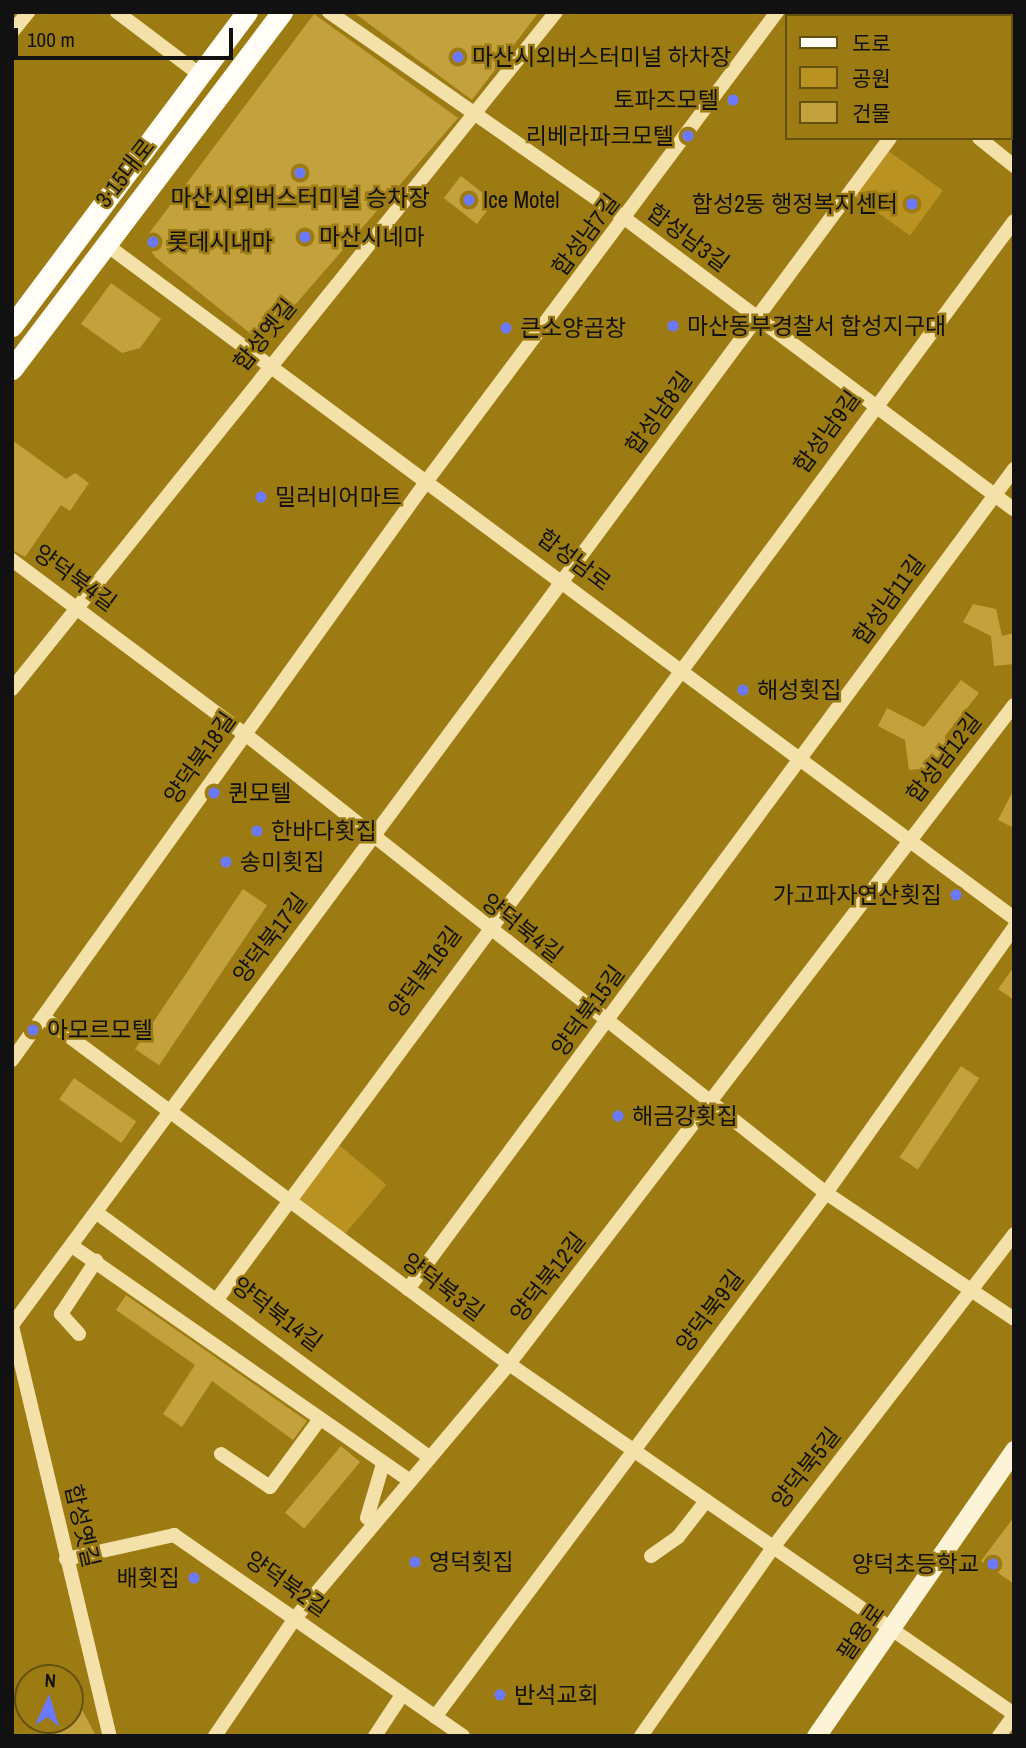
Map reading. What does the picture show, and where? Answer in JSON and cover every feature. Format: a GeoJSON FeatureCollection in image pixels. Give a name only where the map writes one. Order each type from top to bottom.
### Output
{"type":"FeatureCollection","features":[{"type":"Feature","properties":{"kind":"main road","name":"3·15대로"},"geometry":{"type":"LineString","coordinates":[[15,316],[247,12]]}},
{"type":"Feature","properties":{"kind":"main road","name":"3·15대로"},"geometry":{"type":"LineString","coordinates":[[12,369],[104,243],[282,12]]}},
{"type":"Feature","properties":{"kind":"main road","name":"팔용로"},"geometry":{"type":"LineString","coordinates":[[817,1736],[1014,1450]]}},
{"type":"Feature","properties":{"kind":"street"},"geometry":{"type":"LineString","coordinates":[[12,32],[28,12]]}},
{"type":"Feature","properties":{"kind":"street"},"geometry":{"type":"LineString","coordinates":[[117,12],[199,74]]}},
{"type":"Feature","properties":{"kind":"street","name":"합성남3길"},"geometry":{"type":"LineString","coordinates":[[329,12],[627,220],[1014,509]]}},
{"type":"Feature","properties":{"kind":"street","name":"합성옛길"},"geometry":{"type":"LineString","coordinates":[[12,689],[80,609],[267,368],[556,12]]}},
{"type":"Feature","properties":{"kind":"street","name":"합성남7길"},"geometry":{"type":"LineString","coordinates":[[426,482],[627,220],[778,12]]}},
{"type":"Feature","properties":{"kind":"street","name":"합성남8길"},"geometry":{"type":"LineString","coordinates":[[566,580],[756,317],[889,140]]}},
{"type":"Feature","properties":{"kind":"street"},"geometry":{"type":"LineString","coordinates":[[982,140],[1014,166]]}},
{"type":"Feature","properties":{"kind":"street","name":"합성남9길"},"geometry":{"type":"LineString","coordinates":[[678,672],[1014,221]]}},
{"type":"Feature","properties":{"kind":"street","name":"합성남로"},"geometry":{"type":"LineString","coordinates":[[104,243],[267,368],[566,580],[678,672],[800,758],[1014,918]]}},
{"type":"Feature","properties":{"kind":"street","name":"합성남11길"},"geometry":{"type":"LineString","coordinates":[[800,758],[1014,469]]}},
{"type":"Feature","properties":{"kind":"street","name":"양덕북18길"},"geometry":{"type":"LineString","coordinates":[[12,1060],[426,482]]}},
{"type":"Feature","properties":{"kind":"street","name":"양덕북4길"},"geometry":{"type":"LineString","coordinates":[[12,560],[245,734],[485,928],[826,1193],[974,1289],[1014,1319]]}},
{"type":"Feature","properties":{"kind":"street","name":"양덕북17길"},"geometry":{"type":"LineString","coordinates":[[12,1325],[97,1213],[169,1109],[566,580]]}},
{"type":"Feature","properties":{"kind":"street","name":"양덕북16길"},"geometry":{"type":"LineString","coordinates":[[218,1298],[485,928],[678,672]]}},
{"type":"Feature","properties":{"kind":"street","name":"합성남12길"},"geometry":{"type":"LineString","coordinates":[[910,840],[1014,705]]}},
{"type":"Feature","properties":{"kind":"street","name":"양덕북15길"},"geometry":{"type":"LineString","coordinates":[[408,1289],[607,1024],[800,758]]}},
{"type":"Feature","properties":{"kind":"street","name":"양덕북12길"},"geometry":{"type":"LineString","coordinates":[[215,1736],[296,1617],[426,1455],[509,1364],[712,1105],[910,840]]}},
{"type":"Feature","properties":{"kind":"street","name":"양덕북9길"},"geometry":{"type":"LineString","coordinates":[[435,1717],[826,1193],[1014,927]]}},
{"type":"Feature","properties":{"kind":"street","name":"양덕북3길"},"geometry":{"type":"LineString","coordinates":[[43,1017],[509,1364],[706,1501],[771,1550],[1014,1715]]}},
{"type":"Feature","properties":{"kind":"street","name":"양덕북14길"},"geometry":{"type":"LineString","coordinates":[[97,1213],[218,1298],[426,1455]]}},
{"type":"Feature","properties":{"kind":"street","name":"양덕북5길"},"geometry":{"type":"LineString","coordinates":[[641,1736],[771,1550],[1014,1234]]}},
{"type":"Feature","properties":{"kind":"street"},"geometry":{"type":"LineString","coordinates":[[72,1246],[407,1479]]}},
{"type":"Feature","properties":{"kind":"street"},"geometry":{"type":"LineString","coordinates":[[79,1334],[61,1314],[96,1261]]}},
{"type":"Feature","properties":{"kind":"street","name":"합성옛길"},"geometry":{"type":"LineString","coordinates":[[12,1325],[110,1736]]}},
{"type":"Feature","properties":{"kind":"street"},"geometry":{"type":"LineString","coordinates":[[12,1373],[25,1381]]}},
{"type":"Feature","properties":{"kind":"street"},"geometry":{"type":"LineString","coordinates":[[222,1454],[270,1487],[320,1419]]}},
{"type":"Feature","properties":{"kind":"street"},"geometry":{"type":"LineString","coordinates":[[332,1558],[373,1512],[383,1464]]}},
{"type":"Feature","properties":{"kind":"street"},"geometry":{"type":"LineString","coordinates":[[651,1556],[678,1537],[706,1501]]}},
{"type":"Feature","properties":{"kind":"street","name":"양덕북2길"},"geometry":{"type":"LineString","coordinates":[[66,1559],[174,1535],[296,1617],[463,1736]]}},
{"type":"Feature","properties":{"kind":"street"},"geometry":{"type":"LineString","coordinates":[[375,1736],[402,1695]]}},
{"type":"Feature","properties":{"kind":"street"},"geometry":{"type":"LineString","coordinates":[[999,1736],[1014,1715]]}},
{"type":"Feature","properties":{"kind":"green space"},"geometry":{"type":"Polygon","coordinates":[[[883,147],[943,190],[910,236],[850,192],[883,147]]]}},
{"type":"Feature","properties":{"kind":"green space"},"geometry":{"type":"Polygon","coordinates":[[[332,1139],[386,1185],[338,1242],[284,1196],[332,1139]]]}},
{"type":"Feature","properties":{"kind":"building","name":"마산시외버스터미널 하차장"},"geometry":{"type":"Polygon","coordinates":[[[353,12],[539,12],[472,100],[353,12]]]}},
{"type":"Feature","properties":{"kind":"building","name":"마산시외버스터미널 승차장"},"geometry":{"type":"Polygon","coordinates":[[[314,14],[458,118],[273,330],[251,334],[155,257],[144,240],[314,14]]]}},
{"type":"Feature","properties":{"kind":"building","name":"Ice Motel"},"geometry":{"type":"Polygon","coordinates":[[[461,176],[494,202],[477,224],[444,198],[461,176]]]}},
{"type":"Feature","properties":{"kind":"building"},"geometry":{"type":"Polygon","coordinates":[[[111,283],[161,319],[140,348],[122,353],[81,324],[111,283]]]}},
{"type":"Feature","properties":{"kind":"building"},"geometry":{"type":"Polygon","coordinates":[[[12,440],[66,479],[75,473],[89,483],[70,511],[61,505],[25,557],[12,550],[12,440]]]}},
{"type":"Feature","properties":{"kind":"building"},"geometry":{"type":"Polygon","coordinates":[[[973,604],[996,609],[1002,636],[1014,633],[1014,664],[994,666],[991,636],[963,622],[973,604]]]}},
{"type":"Feature","properties":{"kind":"building"},"geometry":{"type":"Polygon","coordinates":[[[961,680],[979,693],[945,736],[949,766],[909,770],[905,740],[878,726],[887,708],[924,727],[961,680]]]}},
{"type":"Feature","properties":{"kind":"building"},"geometry":{"type":"Polygon","coordinates":[[[1014,789],[1014,828],[998,820],[1014,789]]]}},
{"type":"Feature","properties":{"kind":"building"},"geometry":{"type":"Polygon","coordinates":[[[243,889],[267,905],[159,1065],[135,1049],[243,889]]]}},
{"type":"Feature","properties":{"kind":"building"},"geometry":{"type":"Polygon","coordinates":[[[1014,967],[1014,1000],[998,989],[1014,967]]]}},
{"type":"Feature","properties":{"kind":"building"},"geometry":{"type":"Polygon","coordinates":[[[961,1066],[979,1078],[918,1169],[899,1157],[961,1066]]]}},
{"type":"Feature","properties":{"kind":"building"},"geometry":{"type":"Polygon","coordinates":[[[74,1078],[136,1122],[121,1143],[59,1099],[74,1078]]]}},
{"type":"Feature","properties":{"kind":"building"},"geometry":{"type":"Polygon","coordinates":[[[126,1295],[307,1421],[293,1440],[212,1381],[182,1427],[163,1414],[195,1365],[116,1310],[126,1295]]]}},
{"type":"Feature","properties":{"kind":"building"},"geometry":{"type":"Polygon","coordinates":[[[341,1446],[360,1462],[304,1529],[285,1513],[341,1446]]]}},
{"type":"Feature","properties":{"kind":"building"},"geometry":{"type":"Polygon","coordinates":[[[1014,1517],[1014,1584],[981,1561],[1014,1517]]]}},
{"type":"Feature","properties":{"kind":"building"},"geometry":{"type":"Polygon","coordinates":[[[84,1713],[96,1736],[54,1734],[84,1734],[84,1713]]]}},
{"type":"Feature","properties":{"kind":"place","name":"마산시외버스터미널 하차장"},"geometry":{"type":"Point","coordinates":[458,57]}},
{"type":"Feature","properties":{"kind":"place","name":"토파즈모텔"},"geometry":{"type":"Point","coordinates":[733,100]}},
{"type":"Feature","properties":{"kind":"place","name":"리베라파크모텔"},"geometry":{"type":"Point","coordinates":[688,136]}},
{"type":"Feature","properties":{"kind":"place","name":"마산시외버스터미널 승차장"},"geometry":{"type":"Point","coordinates":[300,173]}},
{"type":"Feature","properties":{"kind":"place","name":"Ice Motel"},"geometry":{"type":"Point","coordinates":[469,200]}},
{"type":"Feature","properties":{"kind":"place","name":"합성2동 행정복지센터"},"geometry":{"type":"Point","coordinates":[912,204]}},
{"type":"Feature","properties":{"kind":"place","name":"마산시네마"},"geometry":{"type":"Point","coordinates":[305,237]}},
{"type":"Feature","properties":{"kind":"place","name":"롯데시내마"},"geometry":{"type":"Point","coordinates":[153,242]}},
{"type":"Feature","properties":{"kind":"place","name":"마산동부경찰서 합성지구대"},"geometry":{"type":"Point","coordinates":[673,326]}},
{"type":"Feature","properties":{"kind":"place","name":"큰소양곱창"},"geometry":{"type":"Point","coordinates":[506,328]}},
{"type":"Feature","properties":{"kind":"place","name":"밀러비어마트"},"geometry":{"type":"Point","coordinates":[261,497]}},
{"type":"Feature","properties":{"kind":"place","name":"해성횟집"},"geometry":{"type":"Point","coordinates":[743,690]}},
{"type":"Feature","properties":{"kind":"place","name":"퀸모텔"},"geometry":{"type":"Point","coordinates":[214,793]}},
{"type":"Feature","properties":{"kind":"place","name":"한바다횟집"},"geometry":{"type":"Point","coordinates":[257,831]}},
{"type":"Feature","properties":{"kind":"place","name":"송미횟집"},"geometry":{"type":"Point","coordinates":[226,862]}},
{"type":"Feature","properties":{"kind":"place","name":"가고파자연산횟집"},"geometry":{"type":"Point","coordinates":[956,895]}},
{"type":"Feature","properties":{"kind":"place","name":"아모르모텔"},"geometry":{"type":"Point","coordinates":[33,1030]}},
{"type":"Feature","properties":{"kind":"place","name":"해금강횟집"},"geometry":{"type":"Point","coordinates":[618,1116]}},
{"type":"Feature","properties":{"kind":"place","name":"영덕횟집"},"geometry":{"type":"Point","coordinates":[415,1562]}},
{"type":"Feature","properties":{"kind":"place","name":"양덕초등학교"},"geometry":{"type":"Point","coordinates":[993,1564]}},
{"type":"Feature","properties":{"kind":"place","name":"배횟집"},"geometry":{"type":"Point","coordinates":[194,1578]}},
{"type":"Feature","properties":{"kind":"place","name":"반석교회"},"geometry":{"type":"Point","coordinates":[500,1695]}}]}
